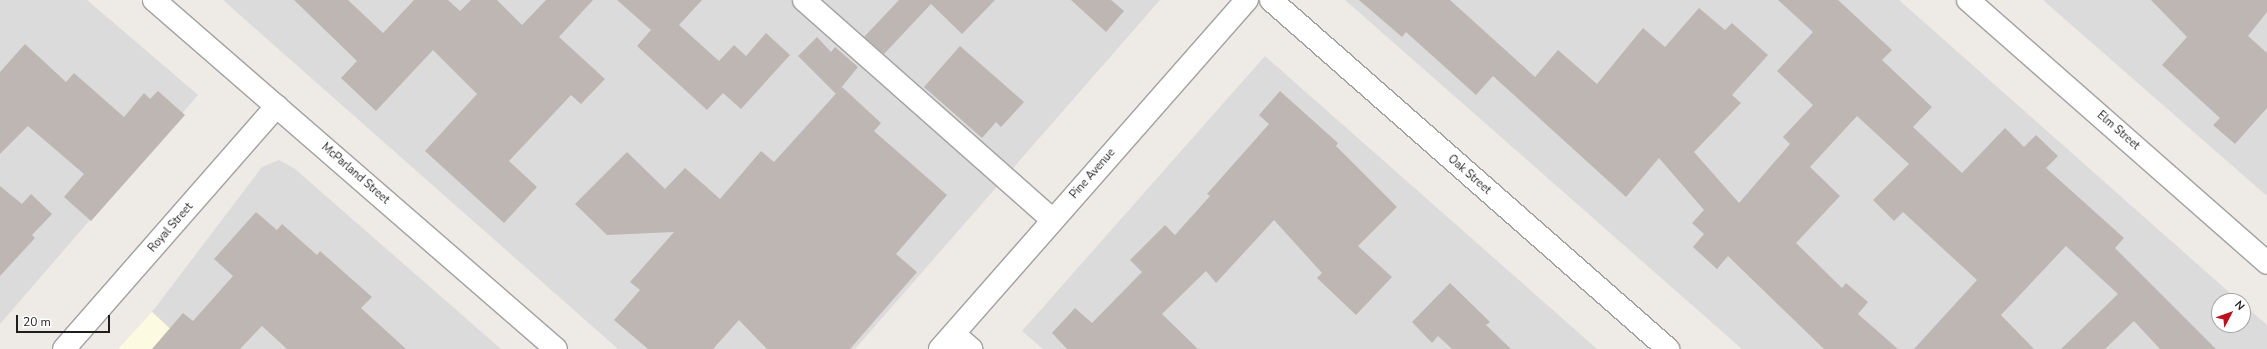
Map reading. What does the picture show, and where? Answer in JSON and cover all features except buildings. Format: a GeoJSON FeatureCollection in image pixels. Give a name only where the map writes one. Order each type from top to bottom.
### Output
{"type":"FeatureCollection","features":[{"type":"Feature","properties":{"kind":"street","name":"McParland Street"},"geometry":{"type":"LineString","coordinates":[[154,0],[556,349]]}},
{"type":"Feature","properties":{"kind":"street"},"geometry":{"type":"LineString","coordinates":[[804,0],[1053,220]]}},
{"type":"Feature","properties":{"kind":"street","name":"Pine Avenue"},"geometry":{"type":"LineString","coordinates":[[947,341],[1247,0]]}},
{"type":"Feature","properties":{"kind":"street","name":"Oak Street"},"geometry":{"type":"LineString","coordinates":[[1270,0],[1668,349]]}},
{"type":"Feature","properties":{"kind":"street","name":"Elm Street"},"geometry":{"type":"LineString","coordinates":[[1968,0],[2267,263]]}},
{"type":"Feature","properties":{"kind":"street","name":"Royal Street"},"geometry":{"type":"LineString","coordinates":[[64,349],[277,106]]}},
{"type":"Feature","properties":{"kind":"street"},"geometry":{"type":"LineString","coordinates":[[947,341],[971,349]]}},
{"type":"Feature","properties":{"kind":"shaded area"},"geometry":{"type":"Polygon","coordinates":[[[0,0],[87,0],[198,95],[0,324],[0,0]]]}},
{"type":"Feature","properties":{"kind":"shaded area"},"geometry":{"type":"Polygon","coordinates":[[[223,0],[1160,0],[855,349],[618,349],[223,0]]]}},
{"type":"Feature","properties":{"kind":"shaded area"},"geometry":{"type":"Polygon","coordinates":[[[1345,0],[1899,0],[2230,293],[2211,293],[2211,333],[2251,333],[2251,311],[2267,325],[2267,349],[1742,349],[1345,0]]]}},
{"type":"Feature","properties":{"kind":"shaded area"},"geometry":{"type":"Polygon","coordinates":[[[2043,0],[2267,0],[2267,196],[2043,0]]]}},
{"type":"Feature","properties":{"kind":"shaded area"},"geometry":{"type":"Polygon","coordinates":[[[1265,56],[1597,349],[1043,349],[1022,331],[1265,56]]]}},
{"type":"Feature","properties":{"kind":"shaded area"},"geometry":{"type":"Polygon","coordinates":[[[279,160],[295,169],[501,349],[192,349],[152,312],[262,167],[279,160]]]}},
{"type":"Feature","properties":{"kind":"shaded area"},"geometry":{"type":"Polygon","coordinates":[[[152,312],[192,349],[118,349],[152,312]]]}}]}
